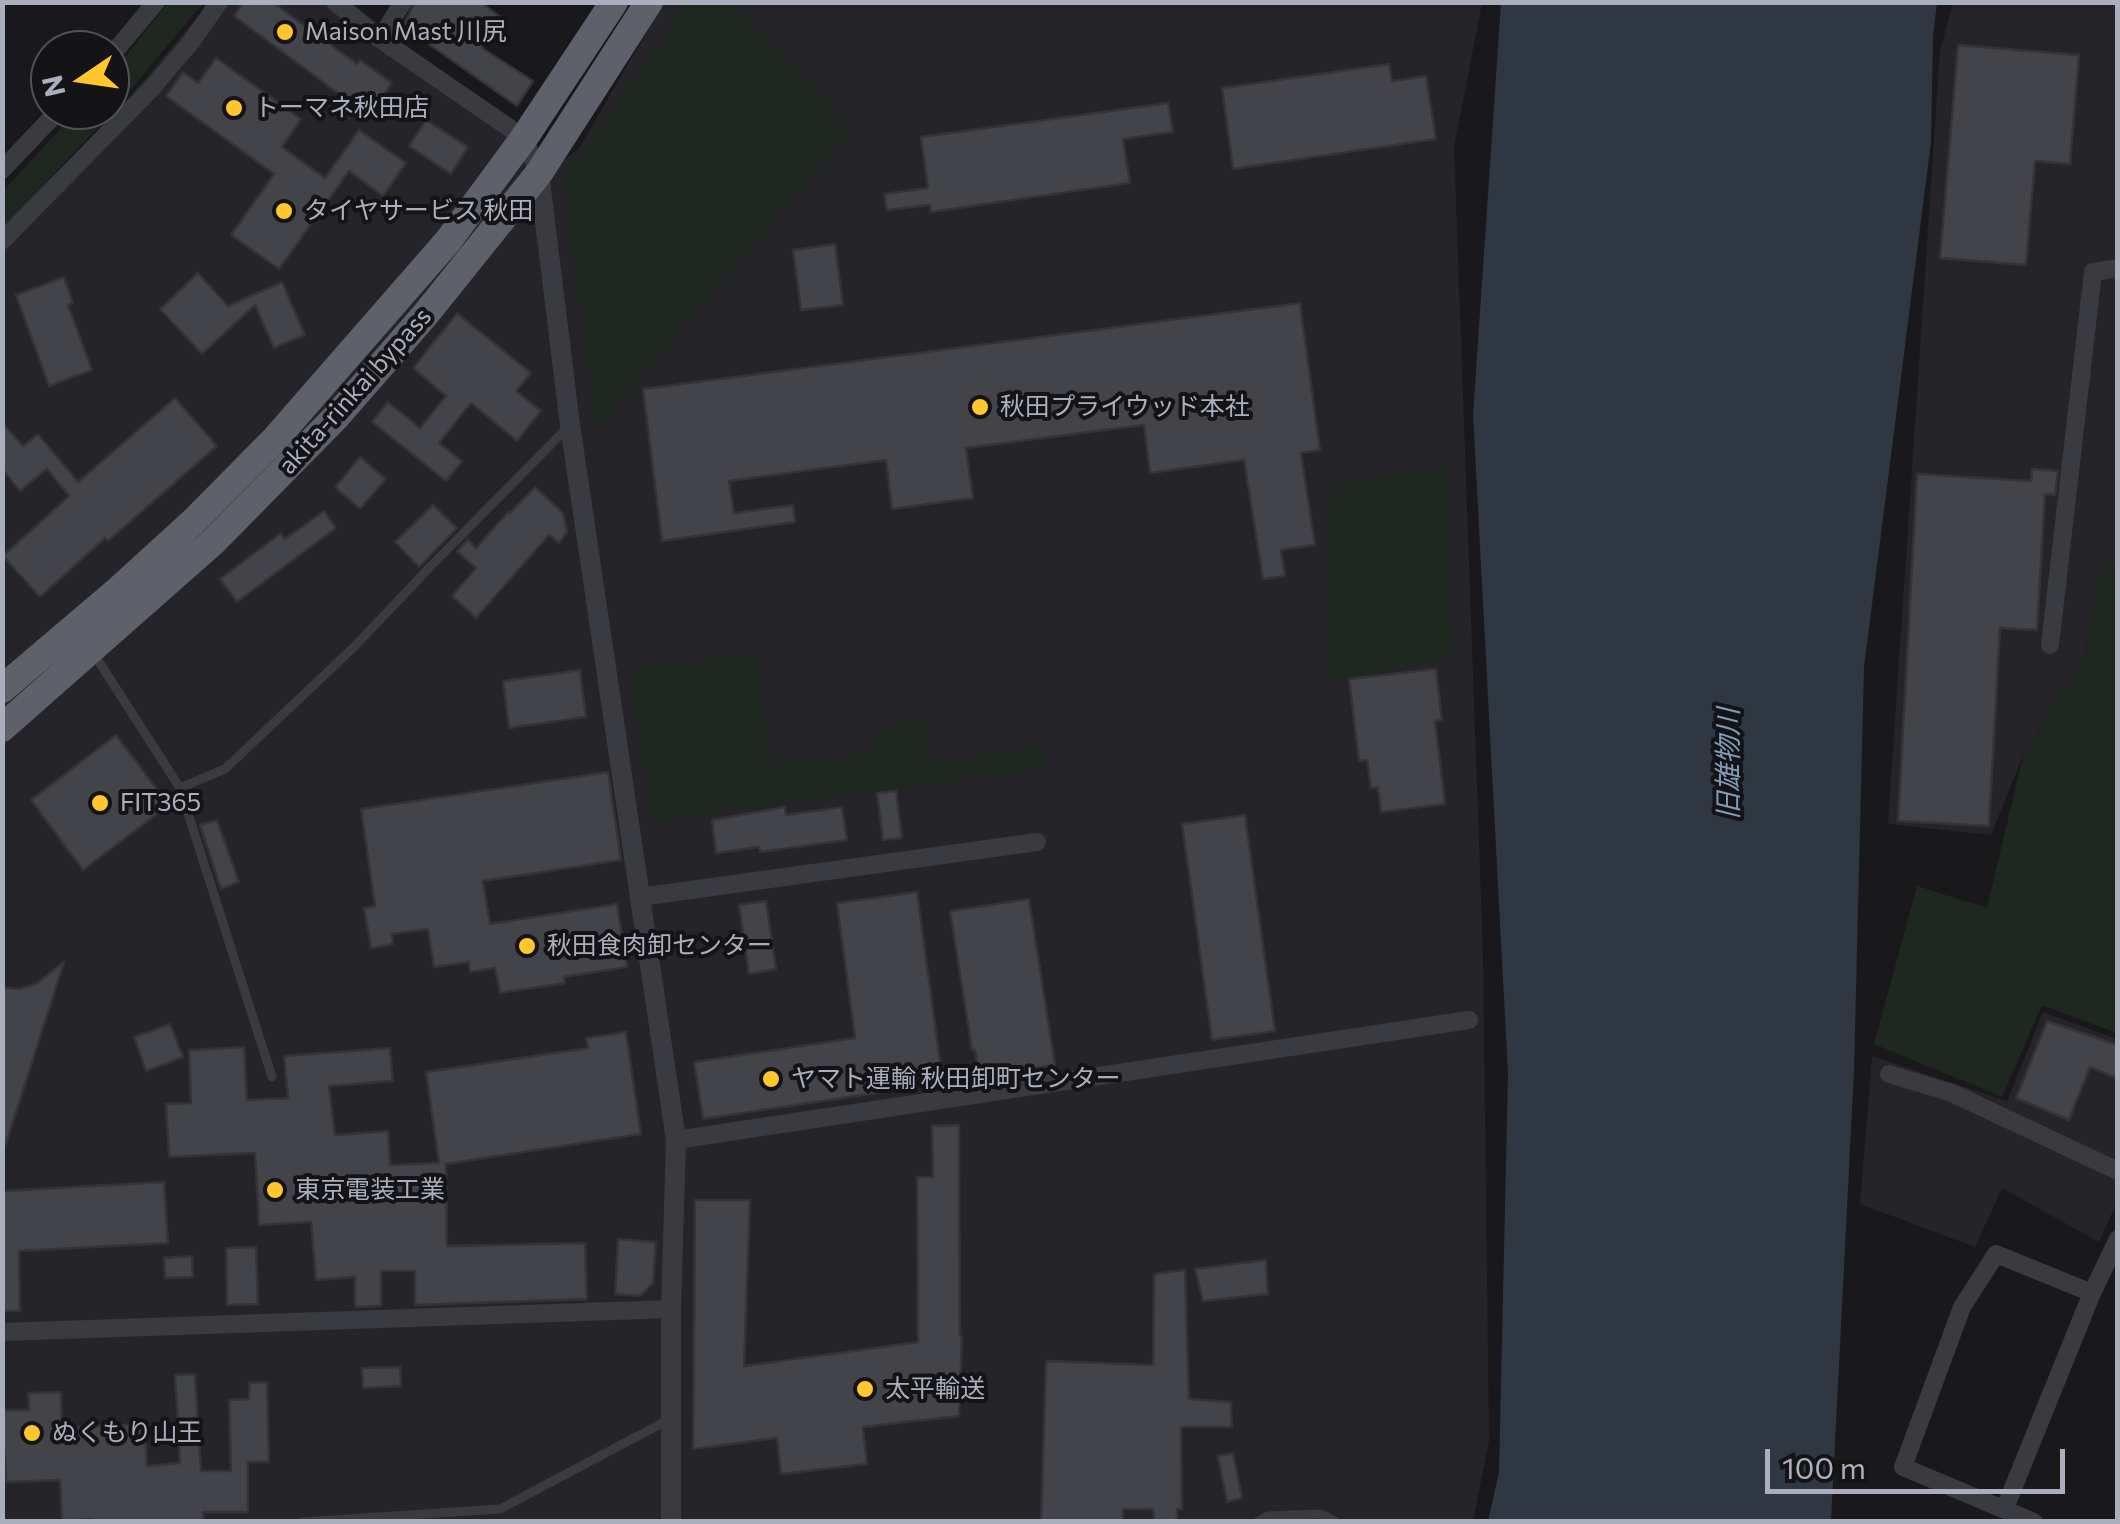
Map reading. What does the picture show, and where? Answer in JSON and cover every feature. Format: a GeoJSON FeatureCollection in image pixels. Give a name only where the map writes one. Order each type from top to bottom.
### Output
{"type":"FeatureCollection","features":[{"type":"Feature","properties":{"kind":"highway","name":"akita-rinkai bypass"},"geometry":{"type":"LineString","coordinates":[[2,728],[276,438],[448,240],[524,138],[614,2]]}},
{"type":"Feature","properties":{"kind":"highway","name":"akita-rinkai bypass"},"geometry":{"type":"LineString","coordinates":[[2,689],[83,639],[214,541],[334,418],[539,173],[649,2]]}},
{"type":"Feature","properties":{"kind":"street"},"geometry":{"type":"LineString","coordinates":[[130,33],[156,2]]}},
{"type":"Feature","properties":{"kind":"street"},"geometry":{"type":"LineString","coordinates":[[2,241],[150,89],[220,2]]}},
{"type":"Feature","properties":{"kind":"street"},"geometry":{"type":"LineString","coordinates":[[335,2],[380,39],[524,138],[539,173],[570,425],[676,1140],[671,1522]]}},
{"type":"Feature","properties":{"kind":"street"},"geometry":{"type":"LineString","coordinates":[[380,39],[403,2]]}},
{"type":"Feature","properties":{"kind":"street"},"geometry":{"type":"LineString","coordinates":[[2,170],[41,130]]}},
{"type":"Feature","properties":{"kind":"street"},"geometry":{"type":"LineString","coordinates":[[2050,645],[2093,272],[2118,268]]}},
{"type":"Feature","properties":{"kind":"street"},"geometry":{"type":"LineString","coordinates":[[640,898],[1038,842]]}},
{"type":"Feature","properties":{"kind":"street"},"geometry":{"type":"LineString","coordinates":[[676,1140],[1469,1020]]}},
{"type":"Feature","properties":{"kind":"street"},"geometry":{"type":"LineString","coordinates":[[1889,1074],[1952,1093],[2118,1171]]}},
{"type":"Feature","properties":{"kind":"street"},"geometry":{"type":"LineString","coordinates":[[2005,1508],[2092,1292],[2118,1239]]}},
{"type":"Feature","properties":{"kind":"street"},"geometry":{"type":"LineString","coordinates":[[2034,1522],[1903,1467],[1962,1306],[1996,1254],[2092,1292]]}},
{"type":"Feature","properties":{"kind":"street"},"geometry":{"type":"LineString","coordinates":[[2,1332],[671,1309]]}},
{"type":"Feature","properties":{"kind":"lane"},"geometry":{"type":"LineString","coordinates":[[180,788],[225,769],[354,647],[570,425]]}},
{"type":"Feature","properties":{"kind":"lane"},"geometry":{"type":"LineString","coordinates":[[83,639],[180,788],[272,1076]]}},
{"type":"Feature","properties":{"kind":"lane"},"geometry":{"type":"LineString","coordinates":[[303,1522],[500,1509],[671,1418]]}},
{"type":"Feature","properties":{"kind":"lane"},"geometry":{"type":"LineString","coordinates":[[1257,1522],[1268,1516],[1321,1514],[1336,1522]]}},
{"type":"Feature","properties":{"kind":"shaded area"},"geometry":{"type":"Polygon","coordinates":[[[168,3],[203,3],[130,90],[130,51],[168,3]]]}},
{"type":"Feature","properties":{"kind":"shaded area"},"geometry":{"type":"Polygon","coordinates":[[[209,3],[352,3],[558,165],[579,148],[664,3],[1482,3],[1454,147],[1483,952],[1489,1441],[1473,1521],[3,1521],[2,234],[70,168],[102,130],[130,130],[130,97],[209,3]]]}},
{"type":"Feature","properties":{"kind":"shaded area"},"geometry":{"type":"Polygon","coordinates":[[[687,3],[731,3],[853,129],[596,429],[563,179],[687,3]]]}},
{"type":"Feature","properties":{"kind":"shaded area"},"geometry":{"type":"Polygon","coordinates":[[[1953,3],[2117,3],[2117,568],[2103,563],[2084,657],[2023,756],[1991,835],[1888,824],[1940,51],[1953,3]]]}},
{"type":"Feature","properties":{"kind":"shaded area"},"geometry":{"type":"Polygon","coordinates":[[[59,130],[95,130],[3,229],[2,192],[59,130]]]}},
{"type":"Feature","properties":{"kind":"shaded area"},"geometry":{"type":"Polygon","coordinates":[[[1447,468],[1453,658],[1331,681],[1331,484],[1447,468]]]}},
{"type":"Feature","properties":{"kind":"shaded area"},"geometry":{"type":"Polygon","coordinates":[[[2103,562],[2118,568],[2117,1033],[2042,1005],[2002,1097],[1874,1044],[1917,886],[1987,908],[2023,756],[2084,657],[2103,562]]]}},
{"type":"Feature","properties":{"kind":"shaded area"},"geometry":{"type":"Polygon","coordinates":[[[756,652],[772,766],[877,751],[874,727],[924,720],[930,762],[1042,746],[1045,768],[652,822],[630,670],[756,652]]]}},
{"type":"Feature","properties":{"kind":"shaded area"},"geometry":{"type":"Polygon","coordinates":[[[2043,1012],[2117,1039],[2117,1202],[2099,1242],[2002,1188],[1975,1247],[1860,1204],[1872,1056],[2007,1101],[2043,1012]]]}},
{"type":"Feature","properties":{"kind":"water","name":"旧雄物川"},"geometry":{"type":"Polygon","coordinates":[[[1501,3],[1937,3],[1931,142],[1864,667],[1854,1071],[1831,1521],[1488,1521],[1499,1472],[1508,1073],[1473,415],[1501,3]]]}},
{"type":"Feature","properties":{"kind":"building"},"geometry":{"type":"Polygon","coordinates":[[[244,2],[272,2],[357,64],[360,60],[392,83],[369,116],[234,16],[244,2]]]}},
{"type":"Feature","properties":{"kind":"building"},"geometry":{"type":"Polygon","coordinates":[[[415,2],[480,2],[502,18],[482,48],[533,81],[517,106],[403,26],[415,2]]]}},
{"type":"Feature","properties":{"kind":"building"},"geometry":{"type":"Polygon","coordinates":[[[1958,45],[2079,55],[2070,164],[2035,161],[2026,265],[1940,258],[1958,45]]]}},
{"type":"Feature","properties":{"kind":"building"},"geometry":{"type":"Polygon","coordinates":[[[216,58],[301,119],[282,147],[325,178],[359,130],[406,163],[383,196],[349,171],[279,269],[231,235],[274,174],[166,96],[183,72],[198,83],[216,58]]]}},
{"type":"Feature","properties":{"kind":"building"},"geometry":{"type":"Polygon","coordinates":[[[1389,64],[1392,81],[1426,76],[1436,139],[1233,169],[1222,88],[1389,64]]]}},
{"type":"Feature","properties":{"kind":"building"},"geometry":{"type":"Polygon","coordinates":[[[1168,103],[1173,132],[1123,139],[1130,183],[931,212],[930,205],[887,210],[884,194],[928,188],[921,137],[1168,103]]]}},
{"type":"Feature","properties":{"kind":"building"},"geometry":{"type":"Polygon","coordinates":[[[426,120],[468,147],[451,174],[409,146],[426,120]]]}},
{"type":"Feature","properties":{"kind":"building"},"geometry":{"type":"Polygon","coordinates":[[[835,244],[843,305],[801,310],[793,250],[835,244]]]}},
{"type":"Feature","properties":{"kind":"building"},"geometry":{"type":"Polygon","coordinates":[[[198,273],[228,306],[282,282],[305,335],[274,348],[255,305],[202,354],[160,309],[198,273]]]}},
{"type":"Feature","properties":{"kind":"building"},"geometry":{"type":"Polygon","coordinates":[[[64,277],[73,303],[68,305],[92,370],[49,386],[16,295],[64,277]]]}},
{"type":"Feature","properties":{"kind":"building","name":"秋田プライウッド本社"},"geometry":{"type":"Polygon","coordinates":[[[1300,303],[1320,450],[1301,453],[1315,545],[1281,550],[1285,576],[1263,579],[1244,460],[1150,473],[1144,425],[966,448],[973,498],[892,509],[886,460],[729,481],[734,513],[793,505],[795,522],[662,541],[643,389],[1300,303]]]}},
{"type":"Feature","properties":{"kind":"building"},"geometry":{"type":"Polygon","coordinates":[[[457,313],[531,373],[516,391],[541,411],[517,441],[471,403],[439,443],[462,461],[446,481],[372,422],[388,402],[420,428],[446,396],[413,368],[457,313]]]}},
{"type":"Feature","properties":{"kind":"building"},"geometry":{"type":"Polygon","coordinates":[[[175,398],[217,446],[40,597],[3,556],[69,496],[47,469],[20,491],[2,469],[2,422],[23,446],[38,434],[78,482],[175,398]]]}},
{"type":"Feature","properties":{"kind":"building"},"geometry":{"type":"Polygon","coordinates":[[[360,457],[386,479],[360,509],[335,487],[360,457]]]}},
{"type":"Feature","properties":{"kind":"building"},"geometry":{"type":"Polygon","coordinates":[[[2032,469],[2058,471],[2055,495],[2045,494],[2037,630],[2000,628],[1989,826],[1898,821],[1917,474],[2031,481],[2032,469]]]}},
{"type":"Feature","properties":{"kind":"building"},"geometry":{"type":"Polygon","coordinates":[[[535,487],[563,513],[567,532],[559,543],[549,535],[476,618],[452,596],[476,568],[457,551],[468,540],[476,548],[535,487]]]}},
{"type":"Feature","properties":{"kind":"building"},"geometry":{"type":"Polygon","coordinates":[[[433,505],[457,528],[419,567],[395,542],[433,505]]]}},
{"type":"Feature","properties":{"kind":"building"},"geometry":{"type":"Polygon","coordinates":[[[324,511],[336,528],[237,602],[220,579],[281,533],[285,539],[324,511]]]}},
{"type":"Feature","properties":{"kind":"building"},"geometry":{"type":"Polygon","coordinates":[[[1436,669],[1442,720],[1435,721],[1445,804],[1381,812],[1378,787],[1371,788],[1367,760],[1359,761],[1349,679],[1436,669]]]}},
{"type":"Feature","properties":{"kind":"building"},"geometry":{"type":"Polygon","coordinates":[[[580,670],[586,717],[509,728],[503,681],[580,670]]]}},
{"type":"Feature","properties":{"kind":"building","name":"FIT365"},"geometry":{"type":"Polygon","coordinates":[[[116,735],[169,805],[83,870],[31,800],[116,735]]]}},
{"type":"Feature","properties":{"kind":"building"},"geometry":{"type":"Polygon","coordinates":[[[608,772],[621,860],[483,881],[490,924],[617,904],[627,967],[564,977],[565,983],[500,993],[495,968],[470,972],[469,962],[434,967],[428,929],[392,934],[393,944],[371,948],[364,908],[375,906],[361,809],[608,772]]]}},
{"type":"Feature","properties":{"kind":"building"},"geometry":{"type":"Polygon","coordinates":[[[896,791],[902,838],[883,840],[877,793],[896,791]]]}},
{"type":"Feature","properties":{"kind":"building"},"geometry":{"type":"Polygon","coordinates":[[[785,807],[786,815],[842,807],[847,840],[760,852],[759,847],[716,853],[712,820],[785,807]]]}},
{"type":"Feature","properties":{"kind":"building"},"geometry":{"type":"Polygon","coordinates":[[[1245,815],[1275,1031],[1212,1040],[1182,824],[1245,815]]]}},
{"type":"Feature","properties":{"kind":"building"},"geometry":{"type":"Polygon","coordinates":[[[217,820],[239,882],[221,889],[200,825],[217,820]]]}},
{"type":"Feature","properties":{"kind":"building"},"geometry":{"type":"Polygon","coordinates":[[[917,892],[943,1083],[703,1119],[694,1062],[855,1038],[837,903],[917,892]]]}},
{"type":"Feature","properties":{"kind":"building"},"geometry":{"type":"Polygon","coordinates":[[[1029,899],[1055,1065],[979,1077],[950,911],[1029,899]]]}},
{"type":"Feature","properties":{"kind":"building"},"geometry":{"type":"Polygon","coordinates":[[[766,901],[776,969],[749,974],[739,905],[766,901]]]}},
{"type":"Feature","properties":{"kind":"building"},"geometry":{"type":"Polygon","coordinates":[[[64,962],[6,1144],[2,1144],[2,987],[19,989],[36,984],[64,962]]]}},
{"type":"Feature","properties":{"kind":"building"},"geometry":{"type":"Polygon","coordinates":[[[2047,1021],[2118,1045],[2118,1079],[2090,1067],[2069,1120],[2016,1098],[2047,1021]]]}},
{"type":"Feature","properties":{"kind":"building"},"geometry":{"type":"Polygon","coordinates":[[[170,1024],[183,1057],[146,1071],[134,1037],[170,1024]]]}},
{"type":"Feature","properties":{"kind":"building"},"geometry":{"type":"Polygon","coordinates":[[[626,1032],[641,1134],[446,1164],[447,1246],[585,1243],[587,1299],[415,1305],[415,1271],[381,1271],[381,1306],[355,1307],[355,1277],[316,1280],[311,1222],[259,1225],[255,1153],[169,1157],[166,1104],[191,1103],[189,1050],[244,1047],[247,1100],[288,1098],[284,1056],[390,1048],[393,1081],[329,1086],[335,1135],[388,1131],[390,1165],[439,1163],[426,1072],[588,1048],[586,1038],[626,1032]]]}},
{"type":"Feature","properties":{"kind":"building"},"geometry":{"type":"Polygon","coordinates":[[[959,1125],[959,1416],[863,1427],[867,1464],[781,1474],[777,1438],[693,1449],[695,1200],[750,1200],[744,1366],[918,1342],[917,1177],[933,1177],[932,1126],[959,1125]]]}},
{"type":"Feature","properties":{"kind":"building"},"geometry":{"type":"Polygon","coordinates":[[[164,1182],[168,1243],[19,1251],[20,1311],[2,1311],[2,1191],[164,1182]]]}},
{"type":"Feature","properties":{"kind":"building"},"geometry":{"type":"Polygon","coordinates":[[[618,1239],[656,1242],[653,1283],[640,1296],[615,1294],[618,1239]]]}},
{"type":"Feature","properties":{"kind":"building"},"geometry":{"type":"Polygon","coordinates":[[[256,1247],[258,1304],[227,1305],[226,1248],[256,1247]]]}},
{"type":"Feature","properties":{"kind":"building"},"geometry":{"type":"Polygon","coordinates":[[[192,1256],[193,1277],[165,1278],[164,1258],[192,1256]]]}},
{"type":"Feature","properties":{"kind":"building"},"geometry":{"type":"Polygon","coordinates":[[[1266,1260],[1268,1294],[1203,1301],[1195,1269],[1266,1260]]]}},
{"type":"Feature","properties":{"kind":"building"},"geometry":{"type":"Polygon","coordinates":[[[1185,1270],[1189,1399],[1231,1402],[1232,1427],[1181,1427],[1182,1509],[1177,1509],[1177,1522],[1154,1522],[1153,1509],[1123,1509],[1123,1522],[1041,1522],[1046,1361],[1153,1365],[1154,1274],[1185,1270]]]}},
{"type":"Feature","properties":{"kind":"building"},"geometry":{"type":"Polygon","coordinates":[[[400,1367],[401,1386],[363,1388],[362,1368],[400,1367]]]}},
{"type":"Feature","properties":{"kind":"building"},"geometry":{"type":"Polygon","coordinates":[[[195,1374],[201,1471],[231,1471],[229,1400],[249,1399],[249,1383],[267,1382],[269,1462],[248,1462],[248,1512],[203,1512],[204,1522],[62,1521],[60,1480],[6,1482],[2,1410],[29,1410],[28,1393],[61,1392],[62,1428],[145,1424],[147,1466],[180,1463],[175,1375],[195,1374]]]}},
{"type":"Feature","properties":{"kind":"building"},"geometry":{"type":"Polygon","coordinates":[[[1233,1453],[1242,1498],[1227,1502],[1218,1456],[1233,1453]]]}},
{"type":"Feature","properties":{"kind":"place","name":"Maison Mast 川尻"},"geometry":{"type":"Point","coordinates":[285,32]}},
{"type":"Feature","properties":{"kind":"place","name":"トーマネ秋田店"},"geometry":{"type":"Point","coordinates":[234,108]}},
{"type":"Feature","properties":{"kind":"place","name":"タイヤサービス 秋田"},"geometry":{"type":"Point","coordinates":[284,211]}},
{"type":"Feature","properties":{"kind":"place","name":"秋田プライウッド本社"},"geometry":{"type":"Point","coordinates":[980,407]}},
{"type":"Feature","properties":{"kind":"place","name":"FIT365"},"geometry":{"type":"Point","coordinates":[100,803]}},
{"type":"Feature","properties":{"kind":"place","name":"秋田食肉卸センター"},"geometry":{"type":"Point","coordinates":[527,946]}},
{"type":"Feature","properties":{"kind":"place","name":"ヤマト運輸 秋田卸町センター"},"geometry":{"type":"Point","coordinates":[771,1079]}},
{"type":"Feature","properties":{"kind":"place","name":"東京電装工業"},"geometry":{"type":"Point","coordinates":[275,1190]}},
{"type":"Feature","properties":{"kind":"place","name":"太平輸送"},"geometry":{"type":"Point","coordinates":[865,1389]}},
{"type":"Feature","properties":{"kind":"place","name":"ぬくもり山王"},"geometry":{"type":"Point","coordinates":[32,1433]}}]}
